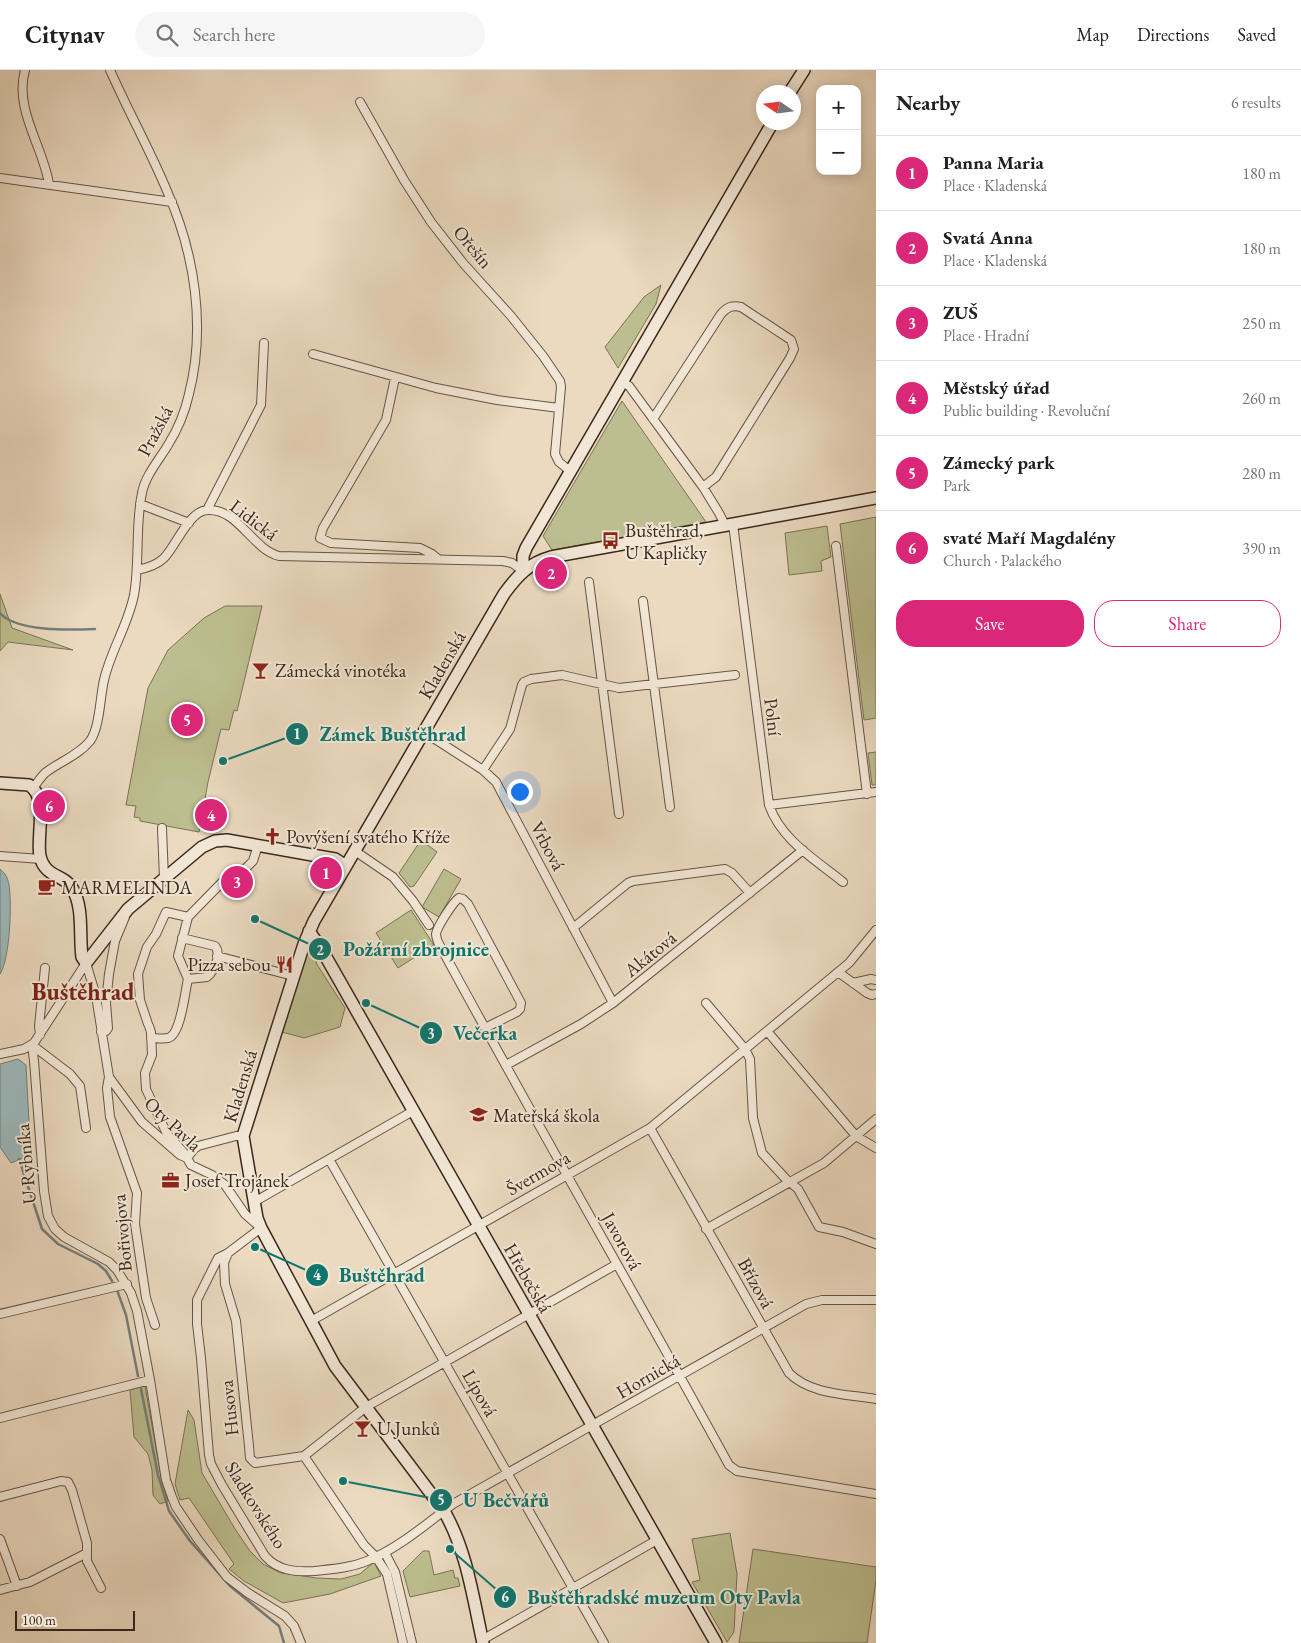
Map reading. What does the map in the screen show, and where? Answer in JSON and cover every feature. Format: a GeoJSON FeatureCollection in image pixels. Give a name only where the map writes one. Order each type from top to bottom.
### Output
{"type":"FeatureCollection","features":[{"type":"Feature","properties":{"kind":"street"},"geometry":{"type":"LineString","coordinates":[[25,70],[21,87],[23,104],[45,165],[49,184]]}},
{"type":"Feature","properties":{"kind":"street","name":"Pražská"},"geometry":{"type":"LineString","coordinates":[[33,788],[44,774],[84,746],[92,736],[106,673],[131,607],[137,570],[140,504],[145,484],[178,426],[189,395],[194,369],[196,320],[194,282],[184,238],[172,202],[110,70]]}},
{"type":"Feature","properties":{"kind":"street"},"geometry":{"type":"LineString","coordinates":[[794,85],[804,70]]}},
{"type":"Feature","properties":{"kind":"street","name":"Ořešín"},"geometry":{"type":"LineString","coordinates":[[360,102],[404,180],[431,222],[463,263],[511,316],[557,375],[561,384],[555,454],[559,462],[570,471]]}},
{"type":"Feature","properties":{"kind":"street"},"geometry":{"type":"LineString","coordinates":[[523,571],[523,556],[526,548],[768,130]]}},
{"type":"Feature","properties":{"kind":"street"},"geometry":{"type":"LineString","coordinates":[[0,178],[172,202]]}},
{"type":"Feature","properties":{"kind":"street"},"geometry":{"type":"LineString","coordinates":[[653,419],[724,310],[731,306],[740,307],[791,340],[794,349],[792,354],[716,477],[703,486]]}},
{"type":"Feature","properties":{"kind":"street"},"geometry":{"type":"LineString","coordinates":[[207,510],[262,405],[264,343]]}},
{"type":"Feature","properties":{"kind":"street"},"geometry":{"type":"LineString","coordinates":[[313,354],[395,378],[481,397],[559,408]]}},
{"type":"Feature","properties":{"kind":"street","name":"Lidická"},"geometry":{"type":"LineString","coordinates":[[395,378],[386,420],[323,528],[320,538],[331,543],[420,548],[438,559]]}},
{"type":"Feature","properties":{"kind":"street","name":"Polní"},"geometry":{"type":"LineString","coordinates":[[622,382],[629,386],[703,486],[729,525],[769,805],[781,827],[803,850],[844,882]]}},
{"type":"Feature","properties":{"kind":"street"},"geometry":{"type":"LineString","coordinates":[[523,571],[535,563],[551,557],[876,498]]}},
{"type":"Feature","properties":{"kind":"street"},"geometry":{"type":"LineString","coordinates":[[140,504],[189,523]]}},
{"type":"Feature","properties":{"kind":"street","name":"Lidická"},"geometry":{"type":"LineString","coordinates":[[137,570],[149,567],[164,558],[196,514],[207,510],[226,515],[269,552],[279,556],[503,560],[512,563],[523,571]]}},
{"type":"Feature","properties":{"kind":"street"},"geometry":{"type":"LineString","coordinates":[[836,546],[867,794]]}},
{"type":"Feature","properties":{"kind":"street","name":"Kladenská"},"geometry":{"type":"LineString","coordinates":[[483,1642],[463,1552],[455,1530],[444,1511],[335,1366],[261,1228],[254,1202],[243,1136],[308,931],[504,594],[523,571]]}},
{"type":"Feature","properties":{"kind":"street"},"geometry":{"type":"LineString","coordinates":[[589,582],[619,814]]}},
{"type":"Feature","properties":{"kind":"street"},"geometry":{"type":"LineString","coordinates":[[643,601],[670,806]]}},
{"type":"Feature","properties":{"kind":"street"},"geometry":{"type":"LineString","coordinates":[[482,770],[510,729],[521,689],[524,682],[531,679],[566,675],[619,688],[735,675]]}},
{"type":"Feature","properties":{"kind":"street","name":"Vrbová"},"geometry":{"type":"LineString","coordinates":[[424,732],[482,770],[496,782],[613,1004]]}},
{"type":"Feature","properties":{"kind":"street"},"geometry":{"type":"LineString","coordinates":[[0,783],[26,785],[33,788],[36,794],[40,809],[41,859],[47,869],[70,884],[75,894],[82,957],[86,963]]}},
{"type":"Feature","properties":{"kind":"street"},"geometry":{"type":"LineString","coordinates":[[769,805],[876,792]]}},
{"type":"Feature","properties":{"kind":"street"},"geometry":{"type":"LineString","coordinates":[[162,828],[164,879]]}},
{"type":"Feature","properties":{"kind":"street"},"geometry":{"type":"LineString","coordinates":[[0,1054],[19,1051],[32,1045],[86,963],[125,912],[202,847],[215,841],[227,840],[335,859],[346,866]]}},
{"type":"Feature","properties":{"kind":"street"},"geometry":{"type":"LineString","coordinates":[[152,1038],[167,1038],[173,1035],[182,1012],[188,979],[178,959],[188,917],[233,871],[245,869],[253,861],[258,845]]}},
{"type":"Feature","properties":{"kind":"street","name":"Akátová"},"geometry":{"type":"LineString","coordinates":[[506,1065],[613,1004],[803,850]]}},
{"type":"Feature","properties":{"kind":"street"},"geometry":{"type":"LineString","coordinates":[[354,851],[393,877],[413,901],[429,925]]}},
{"type":"Feature","properties":{"kind":"street"},"geometry":{"type":"LineString","coordinates":[[0,856],[41,859]]}},
{"type":"Feature","properties":{"kind":"street"},"geometry":{"type":"LineString","coordinates":[[573,928],[633,881],[725,868],[750,893]]}},
{"type":"Feature","properties":{"kind":"street","name":"Javorová"},"geometry":{"type":"LineString","coordinates":[[485,1028],[517,1012],[520,1009],[521,1003],[468,904],[459,898],[454,902],[438,929],[437,938],[485,1028],[566,1175],[732,1469],[876,1494]]}},
{"type":"Feature","properties":{"kind":"street"},"geometry":{"type":"LineString","coordinates":[[101,1032],[106,1031],[108,1028],[106,1003],[109,974],[114,948],[125,920],[125,912]]}},
{"type":"Feature","properties":{"kind":"street"},"geometry":{"type":"LineString","coordinates":[[188,917],[166,912],[156,934],[146,949],[137,978],[140,1000],[152,1038],[151,1058],[144,1078],[146,1089],[167,1134],[184,1151],[187,1158],[198,1146],[236,1136],[243,1136]]}},
{"type":"Feature","properties":{"kind":"street","name":"Švermova"},"geometry":{"type":"LineString","coordinates":[[311,1321],[650,1128],[854,958],[876,930]]}},
{"type":"Feature","properties":{"kind":"street","name":"Hřebečská"},"geometry":{"type":"LineString","coordinates":[[308,931],[322,950],[716,1643]]}},
{"type":"Feature","properties":{"kind":"street"},"geometry":{"type":"LineString","coordinates":[[182,938],[215,946],[218,950],[214,967],[208,976],[188,979]]}},
{"type":"Feature","properties":{"kind":"street"},"geometry":{"type":"LineString","coordinates":[[217,956],[293,976]]}},
{"type":"Feature","properties":{"kind":"street","name":"Oty Pavla"},"geometry":{"type":"LineString","coordinates":[[86,963],[96,996],[109,1077],[142,1122],[180,1155],[187,1158],[191,1165],[212,1175],[225,1184],[245,1214],[261,1228]]}},
{"type":"Feature","properties":{"kind":"street"},"geometry":{"type":"LineString","coordinates":[[40,1035],[39,1026],[45,968]]}},
{"type":"Feature","properties":{"kind":"street"},"geometry":{"type":"LineString","coordinates":[[838,972],[869,995],[876,994]]}},
{"type":"Feature","properties":{"kind":"street"},"geometry":{"type":"LineString","coordinates":[[853,983],[871,979],[876,980]]}},
{"type":"Feature","properties":{"kind":"street"},"geometry":{"type":"LineString","coordinates":[[706,1003],[745,1050],[751,1062],[753,1118],[760,1147],[765,1157],[798,1189],[819,1226],[843,1232],[876,1244]]}},
{"type":"Feature","properties":{"kind":"street"},"geometry":{"type":"LineString","coordinates":[[767,1031],[856,1136],[876,1148]]}},
{"type":"Feature","properties":{"kind":"street"},"geometry":{"type":"LineString","coordinates":[[32,1045],[70,1074],[80,1086],[86,1128]]}},
{"type":"Feature","properties":{"kind":"street","name":"U Rybníka"},"geometry":{"type":"LineString","coordinates":[[32,1045],[44,1191],[48,1216],[59,1233],[68,1240],[109,1262],[126,1284],[134,1300]]}},
{"type":"Feature","properties":{"kind":"street","name":"Bořivojova"},"geometry":{"type":"LineString","coordinates":[[109,1077],[107,1088],[110,1117],[137,1195],[134,1221],[146,1298],[134,1300]]}},
{"type":"Feature","properties":{"kind":"street"},"geometry":{"type":"LineString","coordinates":[[254,1202],[413,1111]]}},
{"type":"Feature","properties":{"kind":"street"},"geometry":{"type":"LineString","coordinates":[[706,1229],[824,1163],[876,1119]]}},
{"type":"Feature","properties":{"kind":"street","name":"Břízová"},"geometry":{"type":"LineString","coordinates":[[650,1128],[762,1329],[789,1373],[800,1383],[815,1389],[876,1399]]}},
{"type":"Feature","properties":{"kind":"street","name":"Lípová"},"geometry":{"type":"LineString","coordinates":[[329,1159],[604,1643]]}},
{"type":"Feature","properties":{"kind":"street","name":"Sladkovského"},"geometry":{"type":"LineString","coordinates":[[261,1228],[216,1260],[197,1300],[197,1324],[209,1455],[214,1470],[269,1561],[287,1570],[305,1572],[342,1568],[366,1562],[385,1553],[440,1516],[444,1511]]}},
{"type":"Feature","properties":{"kind":"street","name":"Husova"},"geometry":{"type":"LineString","coordinates":[[228,1253],[224,1263],[225,1284],[236,1321],[250,1458],[253,1462],[256,1462],[304,1456]]}},
{"type":"Feature","properties":{"kind":"street"},"geometry":{"type":"LineString","coordinates":[[403,1643],[387,1574],[376,1557],[364,1545],[304,1456],[366,1407],[617,1264]]}},
{"type":"Feature","properties":{"kind":"street"},"geometry":{"type":"LineString","coordinates":[[0,1314],[126,1284]]}},
{"type":"Feature","properties":{"kind":"street"},"geometry":{"type":"LineString","coordinates":[[146,1298],[155,1325]]}},
{"type":"Feature","properties":{"kind":"street"},"geometry":{"type":"LineString","coordinates":[[134,1300],[150,1380],[166,1480],[176,1507],[227,1577],[248,1593],[285,1616],[294,1626],[301,1643]]}},
{"type":"Feature","properties":{"kind":"street","name":"Hornická"},"geometry":{"type":"LineString","coordinates":[[444,1511],[814,1301],[876,1300]]}},
{"type":"Feature","properties":{"kind":"street"},"geometry":{"type":"LineString","coordinates":[[0,1418],[150,1380]]}},
{"type":"Feature","properties":{"kind":"street"},"geometry":{"type":"LineString","coordinates":[[0,1497],[61,1481],[68,1482],[87,1543],[88,1561],[101,1588]]}},
{"type":"Feature","properties":{"kind":"street"},"geometry":{"type":"LineString","coordinates":[[0,1539],[17,1586]]}},
{"type":"Feature","properties":{"kind":"street"},"geometry":{"type":"LineString","coordinates":[[483,1642],[657,1540]]}},
{"type":"Feature","properties":{"kind":"street"},"geometry":{"type":"LineString","coordinates":[[0,1590],[30,1582],[87,1553]]}},
{"type":"Feature","properties":{"kind":"street"},"geometry":{"type":"LineString","coordinates":[[385,1553],[396,1572],[412,1643]]}},
{"type":"Feature","properties":{"kind":"green space"},"geometry":{"type":"Polygon","coordinates":[[[661,285],[656,304],[618,368],[605,347],[644,297],[661,285]]]}},
{"type":"Feature","properties":{"kind":"green space"},"geometry":{"type":"Polygon","coordinates":[[[622,401],[706,522],[552,550],[543,536],[622,401]]]}},
{"type":"Feature","properties":{"kind":"green space"},"geometry":{"type":"Polygon","coordinates":[[[876,517],[876,718],[864,720],[840,524],[876,517]]]}},
{"type":"Feature","properties":{"kind":"green space"},"geometry":{"type":"Polygon","coordinates":[[[827,526],[831,557],[821,561],[822,571],[789,575],[785,533],[827,526]]]}},
{"type":"Feature","properties":{"kind":"green space"},"geometry":{"type":"Polygon","coordinates":[[[0,594],[12,628],[73,650],[8,642],[0,651],[0,594]]]}},
{"type":"Feature","properties":{"kind":"green space"},"geometry":{"type":"Polygon","coordinates":[[[225,606],[262,606],[237,711],[234,710],[229,730],[221,729],[208,782],[199,832],[140,821],[140,818],[134,817],[136,806],[126,805],[148,688],[168,650],[204,618],[225,606]]]}},
{"type":"Feature","properties":{"kind":"green space"},"geometry":{"type":"Polygon","coordinates":[[[876,752],[876,785],[872,785],[868,753],[876,752]]]}},
{"type":"Feature","properties":{"kind":"green space"},"geometry":{"type":"Polygon","coordinates":[[[421,840],[437,852],[414,886],[410,887],[399,873],[421,840]]]}},
{"type":"Feature","properties":{"kind":"green space"},"geometry":{"type":"Polygon","coordinates":[[[444,869],[461,879],[439,917],[422,907],[444,869]]]}},
{"type":"Feature","properties":{"kind":"green space"},"geometry":{"type":"Polygon","coordinates":[[[411,910],[434,945],[398,968],[376,933],[411,910]]]}},
{"type":"Feature","properties":{"kind":"green space"},"geometry":{"type":"Polygon","coordinates":[[[308,945],[318,955],[316,963],[345,1008],[340,1027],[304,1038],[282,1032],[308,945]]]}},
{"type":"Feature","properties":{"kind":"green space"},"geometry":{"type":"Polygon","coordinates":[[[145,1386],[162,1482],[168,1501],[160,1504],[153,1495],[152,1470],[148,1454],[134,1437],[130,1390],[145,1386]]]}},
{"type":"Feature","properties":{"kind":"green space"},"geometry":{"type":"Polygon","coordinates":[[[188,1410],[194,1420],[202,1473],[235,1529],[250,1551],[263,1564],[281,1573],[341,1579],[360,1574],[374,1562],[381,1576],[330,1594],[283,1603],[244,1581],[229,1569],[234,1564],[189,1498],[180,1500],[175,1484],[188,1410]]]}},
{"type":"Feature","properties":{"kind":"green space"},"geometry":{"type":"Polygon","coordinates":[[[730,1533],[737,1574],[734,1632],[727,1642],[692,1582],[700,1580],[692,1539],[730,1533]]]}},
{"type":"Feature","properties":{"kind":"green space"},"geometry":{"type":"Polygon","coordinates":[[[753,1549],[876,1567],[876,1580],[867,1643],[739,1643],[753,1549]]]}},
{"type":"Feature","properties":{"kind":"green space"},"geometry":{"type":"Polygon","coordinates":[[[423,1551],[429,1551],[434,1575],[453,1570],[460,1586],[410,1597],[403,1571],[423,1551]]]}},
{"type":"Feature","properties":{"kind":"water"},"geometry":{"type":"Polygon","coordinates":[[[0,869],[8,880],[10,905],[8,944],[0,974],[0,869]]]}},
{"type":"Feature","properties":{"kind":"water"},"geometry":{"type":"Polygon","coordinates":[[[18,1059],[26,1065],[28,1137],[33,1154],[11,1163],[0,1147],[0,1064],[18,1059]]]}},
{"type":"Feature","properties":{"kind":"waterway"},"geometry":{"type":"LineString","coordinates":[[0,613],[18,624],[31,627],[95,629]]}},
{"type":"Feature","properties":{"kind":"waterway"},"geometry":{"type":"LineString","coordinates":[[19,1159],[42,1229],[58,1244],[98,1264],[106,1271],[112,1281]]}},
{"type":"Feature","properties":{"kind":"waterway"},"geometry":{"type":"LineString","coordinates":[[117,1290],[126,1315],[138,1376]]}},
{"type":"Feature","properties":{"kind":"waterway"},"geometry":{"type":"LineString","coordinates":[[141,1389],[158,1475],[169,1511],[190,1541],[230,1586],[279,1626],[284,1643]]}},
{"type":"Feature","properties":{"kind":"place","name":"Buštěhrad, U Kapličky"},"geometry":{"type":"Point","coordinates":[611,541]}},
{"type":"Feature","properties":{"kind":"place","name":"Svatá Anna"},"geometry":{"type":"Point","coordinates":[551,573]}},
{"type":"Feature","properties":{"kind":"place","name":"Zámecká vinotéka"},"geometry":{"type":"Point","coordinates":[261,670]}},
{"type":"Feature","properties":{"kind":"place","name":"Zámecký park"},"geometry":{"type":"Point","coordinates":[187,720]}},
{"type":"Feature","properties":{"kind":"place","name":"Zámek Buštěhrad"},"geometry":{"type":"Point","coordinates":[223,761]}},
{"type":"Feature","properties":{"kind":"place","name":"svaté Maří Magdalény"},"geometry":{"type":"Point","coordinates":[49,806]}},
{"type":"Feature","properties":{"kind":"place","name":"Městský úřad"},"geometry":{"type":"Point","coordinates":[211,815]}},
{"type":"Feature","properties":{"kind":"place","name":"Povýšení svatého Kříže"},"geometry":{"type":"Point","coordinates":[272,836]}},
{"type":"Feature","properties":{"kind":"place","name":"Panna Maria"},"geometry":{"type":"Point","coordinates":[326,873]}},
{"type":"Feature","properties":{"kind":"place","name":"ZUŠ"},"geometry":{"type":"Point","coordinates":[237,882]}},
{"type":"Feature","properties":{"kind":"place","name":"MARMELINDA"},"geometry":{"type":"Point","coordinates":[47,887]}},
{"type":"Feature","properties":{"kind":"place","name":"Požární zbrojnice"},"geometry":{"type":"Point","coordinates":[255,919]}},
{"type":"Feature","properties":{"kind":"place","name":"Pizza sebou"},"geometry":{"type":"Point","coordinates":[285,964]}},
{"type":"Feature","properties":{"kind":"place","name":"Večerka"},"geometry":{"type":"Point","coordinates":[366,1003]}},
{"type":"Feature","properties":{"kind":"place","name":"Mateřská škola"},"geometry":{"type":"Point","coordinates":[479,1115]}},
{"type":"Feature","properties":{"kind":"place","name":"Josef Trojánek"},"geometry":{"type":"Point","coordinates":[171,1180]}},
{"type":"Feature","properties":{"kind":"place","name":"Buštěhrad"},"geometry":{"type":"Point","coordinates":[255,1247]}},
{"type":"Feature","properties":{"kind":"place","name":"U Junků"},"geometry":{"type":"Point","coordinates":[363,1428]}},
{"type":"Feature","properties":{"kind":"place","name":"U Bečvářů"},"geometry":{"type":"Point","coordinates":[343,1481]}},
{"type":"Feature","properties":{"kind":"place","name":"Buštěhradské muzeum Oty Pavla"},"geometry":{"type":"Point","coordinates":[450,1549]}},
{"type":"Feature","properties":{"kind":"district","name":"Buštěhrad"},"geometry":{"type":"Point","coordinates":[83,991]}}]}
